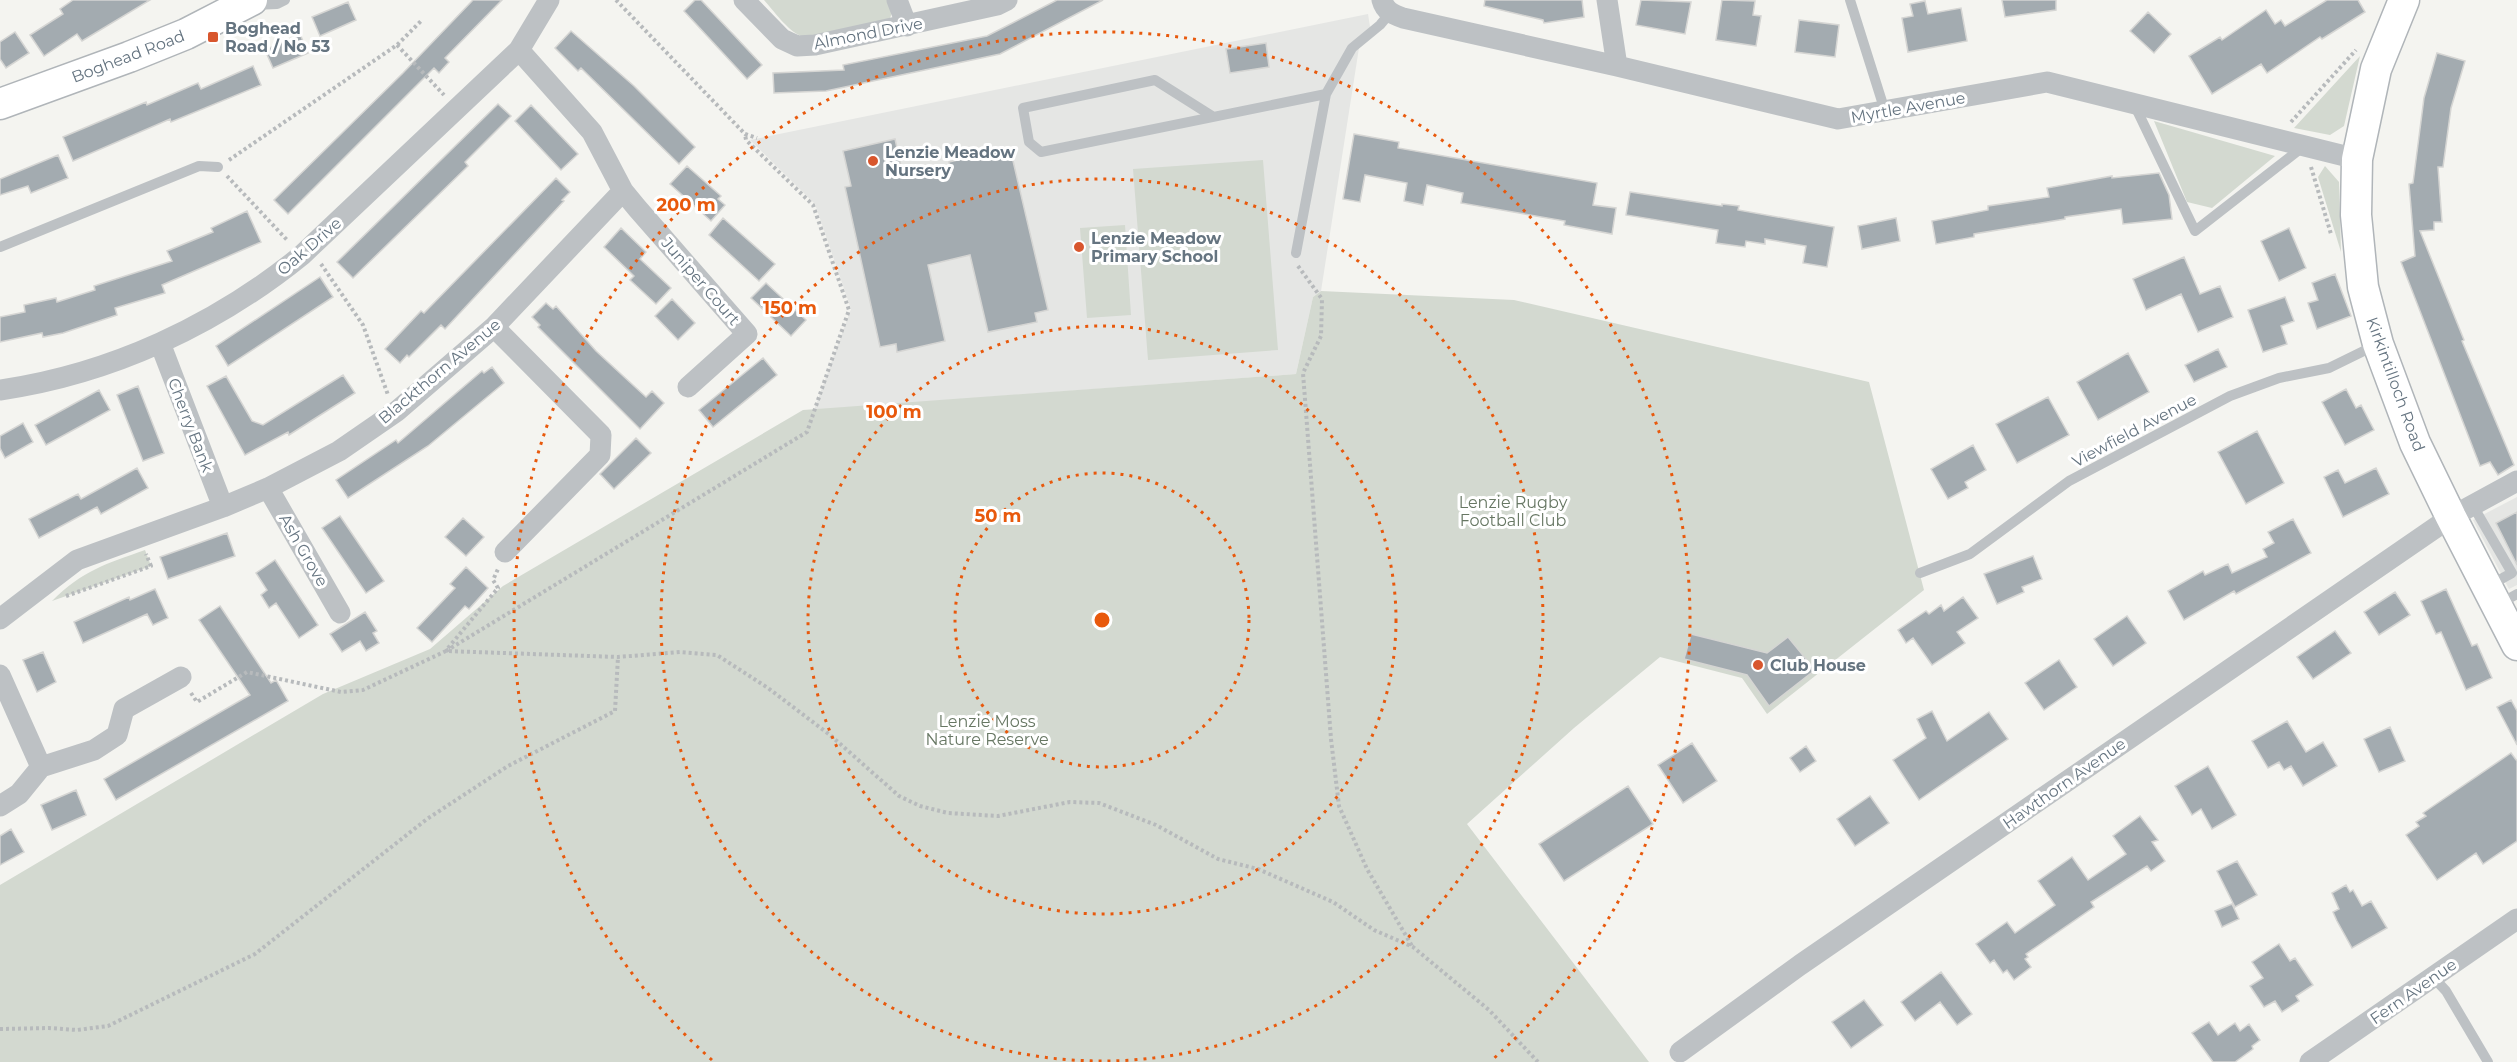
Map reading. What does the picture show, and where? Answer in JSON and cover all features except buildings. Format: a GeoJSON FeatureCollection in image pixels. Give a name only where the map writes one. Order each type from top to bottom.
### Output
{"type":"FeatureCollection","features":[{"type":"Feature","properties":{"kind":"main road","name":"Kirkintilloch Road"},"geometry":{"type":"LineString","coordinates":[[2404,0],[2376,69],[2357,159],[2356,215],[2363,287],[2378,344],[2415,443],[2461,511],[2500,596],[2517,645]]}},
{"type":"Feature","properties":{"kind":"main road","name":"Boghead Road"},"geometry":{"type":"LineString","coordinates":[[0,104],[186,34],[248,3]]}},
{"type":"Feature","properties":{"kind":"street","name":"Oak Drive"},"geometry":{"type":"LineString","coordinates":[[0,390],[59,378],[160,343],[221,313],[277,276],[458,110],[519,50],[549,0]]}},
{"type":"Feature","properties":{"kind":"street","name":"Almond Drive"},"geometry":{"type":"LineString","coordinates":[[744,0],[782,39],[796,46],[815,45],[907,26],[997,5],[1007,0]]}},
{"type":"Feature","properties":{"kind":"street"},"geometry":{"type":"LineString","coordinates":[[897,0],[907,26]]}},
{"type":"Feature","properties":{"kind":"street"},"geometry":{"type":"LineString","coordinates":[[1607,0],[1617,66]]}},
{"type":"Feature","properties":{"kind":"street","name":"Myrtle Avenue"},"geometry":{"type":"LineString","coordinates":[[1386,7],[1402,18],[1838,119],[2047,82],[2357,159]]}},
{"type":"Feature","properties":{"kind":"street","name":"Juniper Court"},"geometry":{"type":"LineString","coordinates":[[519,50],[592,132],[623,191],[747,334],[688,387]]}},
{"type":"Feature","properties":{"kind":"street","name":"Blackthorn Avenue"},"geometry":{"type":"LineString","coordinates":[[0,619],[78,560],[223,507],[268,488],[339,451],[397,411],[494,327],[623,191]]}},
{"type":"Feature","properties":{"kind":"street"},"geometry":{"type":"LineString","coordinates":[[494,327],[601,435],[600,455],[505,552]]}},
{"type":"Feature","properties":{"kind":"street","name":"Cherry Bank"},"geometry":{"type":"LineString","coordinates":[[160,343],[223,507]]}},
{"type":"Feature","properties":{"kind":"street","name":"Hawthorn Avenue"},"geometry":{"type":"LineString","coordinates":[[1680,1053],[1809,958],[2461,511],[2517,481]]}},
{"type":"Feature","properties":{"kind":"street","name":"Ash Grove"},"geometry":{"type":"LineString","coordinates":[[268,488],[340,613]]}},
{"type":"Feature","properties":{"kind":"street"},"geometry":{"type":"LineString","coordinates":[[0,675],[41,767]]}},
{"type":"Feature","properties":{"kind":"street"},"geometry":{"type":"LineString","coordinates":[[0,806],[19,794],[41,767],[94,750],[117,735],[124,709],[181,677]]}},
{"type":"Feature","properties":{"kind":"street","name":"Fern Avenue"},"geometry":{"type":"LineString","coordinates":[[2310,1062],[2517,919]]}},
{"type":"Feature","properties":{"kind":"lane"},"geometry":{"type":"LineString","coordinates":[[248,3],[277,4],[285,0]]}},
{"type":"Feature","properties":{"kind":"lane"},"geometry":{"type":"LineString","coordinates":[[1850,0],[1886,111]]}},
{"type":"Feature","properties":{"kind":"lane"},"geometry":{"type":"LineString","coordinates":[[1296,253],[1326,94],[1352,48],[1380,26],[1386,7]]}},
{"type":"Feature","properties":{"kind":"lane"},"geometry":{"type":"LineString","coordinates":[[1212,116],[1155,80],[1023,108],[1029,142],[1041,152],[1326,94]]}},
{"type":"Feature","properties":{"kind":"lane"},"geometry":{"type":"LineString","coordinates":[[2134,104],[2195,231],[2304,146]]}},
{"type":"Feature","properties":{"kind":"lane"},"geometry":{"type":"LineString","coordinates":[[0,248],[199,166],[218,166]]}},
{"type":"Feature","properties":{"kind":"lane","name":"Viewfield Avenue"},"geometry":{"type":"LineString","coordinates":[[1920,573],[1970,554],[2069,481],[2230,396],[2279,378],[2330,368],[2378,344]]}},
{"type":"Feature","properties":{"kind":"lane"},"geometry":{"type":"LineString","coordinates":[[2433,977],[2446,991],[2488,1062]]}},
{"type":"Feature","properties":{"kind":"path"},"geometry":{"type":"LineString","coordinates":[[616,0],[745,134],[757,138]]}},
{"type":"Feature","properties":{"kind":"path"},"geometry":{"type":"LineString","coordinates":[[397,411],[391,403],[363,325],[315,255],[302,255],[218,166],[397,45],[422,20]]}},
{"type":"Feature","properties":{"kind":"path"},"geometry":{"type":"LineString","coordinates":[[397,45],[458,110]]}},
{"type":"Feature","properties":{"kind":"path"},"geometry":{"type":"LineString","coordinates":[[2276,138],[2358,48],[2384,49]]}},
{"type":"Feature","properties":{"kind":"path"},"geometry":{"type":"LineString","coordinates":[[181,677],[197,702],[248,672],[341,692],[363,690],[446,651],[807,432],[849,310],[813,206],[746,140],[745,134]]}},
{"type":"Feature","properties":{"kind":"path"},"geometry":{"type":"LineString","coordinates":[[2304,146],[2332,235]]}},
{"type":"Feature","properties":{"kind":"path"},"geometry":{"type":"LineString","coordinates":[[1296,253],[1297,263],[1322,299],[1321,336],[1303,373],[1331,739],[1339,806],[1366,869],[1413,947]]}},
{"type":"Feature","properties":{"kind":"path"},"geometry":{"type":"LineString","coordinates":[[63,597],[151,566],[140,536]]}},
{"type":"Feature","properties":{"kind":"path"},"geometry":{"type":"LineString","coordinates":[[446,651],[498,588],[493,580],[505,552]]}},
{"type":"Feature","properties":{"kind":"path"},"geometry":{"type":"LineString","coordinates":[[446,651],[618,657],[680,652],[717,654],[768,688],[830,735],[899,796],[920,806],[948,813],[998,816],[1070,802],[1099,803],[1156,825],[1218,859],[1258,869],[1333,902],[1374,930],[1413,947],[1489,1010],[1538,1062]]}},
{"type":"Feature","properties":{"kind":"path"},"geometry":{"type":"LineString","coordinates":[[0,1029],[76,1030],[108,1026],[255,954],[427,819],[508,766],[615,711],[618,657]]}},
{"type":"Feature","properties":{"kind":"shaded area","name":"Lenzie Meadow Primary School"},"geometry":{"type":"Polygon","coordinates":[[[1368,14],[1371,33],[1361,35],[1321,291],[1313,297],[1296,374],[814,410],[851,309],[815,204],[750,140],[1368,14]]]}},
{"type":"Feature","properties":{"kind":"shaded area"},"geometry":{"type":"Polygon","coordinates":[[[2517,497],[2517,585],[2509,589],[2473,520],[2517,497]]]}},
{"type":"Feature","properties":{"kind":"green space"},"geometry":{"type":"Polygon","coordinates":[[[764,0],[888,0],[892,12],[889,22],[831,35],[809,37],[801,36],[791,29],[764,0]]]}},
{"type":"Feature","properties":{"kind":"green space"},"geometry":{"type":"Polygon","coordinates":[[[2360,56],[2344,126],[2330,135],[2294,128],[2360,56]]]}},
{"type":"Feature","properties":{"kind":"green space"},"geometry":{"type":"Polygon","coordinates":[[[2154,121],[2275,156],[2212,208],[2187,202],[2154,121]]]}},
{"type":"Feature","properties":{"kind":"green space"},"geometry":{"type":"Polygon","coordinates":[[[1263,160],[1278,350],[1148,360],[1133,169],[1263,160]]]}},
{"type":"Feature","properties":{"kind":"green space"},"geometry":{"type":"Polygon","coordinates":[[[2325,166],[2339,182],[2341,252],[2318,177],[2325,166]]]}},
{"type":"Feature","properties":{"kind":"green space"},"geometry":{"type":"Polygon","coordinates":[[[1125,225],[1131,315],[1087,318],[1080,228],[1125,225]]]}},
{"type":"Feature","properties":{"kind":"green space","name":"Lenzie Moss Nature Reserve"},"geometry":{"type":"Polygon","coordinates":[[[1321,291],[1514,300],[1869,382],[1924,590],[1767,714],[1742,678],[1660,657],[1574,728],[1467,824],[1649,1062],[0,1062],[0,885],[323,694],[430,649],[503,586],[803,410],[1296,374],[1313,297],[1321,291]]]}},
{"type":"Feature","properties":{"kind":"green space"},"geometry":{"type":"Polygon","coordinates":[[[145,550],[151,566],[52,601],[63,590],[85,575],[145,550]]]}},
{"type":"Feature","properties":{"kind":"place","name":"Boghead Road / No 53"},"geometry":{"type":"Point","coordinates":[213,37]}},
{"type":"Feature","properties":{"kind":"place","name":"Lenzie Meadow Nursery"},"geometry":{"type":"Point","coordinates":[873,161]}},
{"type":"Feature","properties":{"kind":"place","name":"Lenzie Meadow Primary School"},"geometry":{"type":"Point","coordinates":[1079,247]}},
{"type":"Feature","properties":{"kind":"place","name":"Club House"},"geometry":{"type":"Point","coordinates":[1758,665]}},
{"type":"Feature","properties":{"kind":"park label","name":"Lenzie Rugby Football Club"},"geometry":{"type":"Point","coordinates":[1513,511]}}]}
